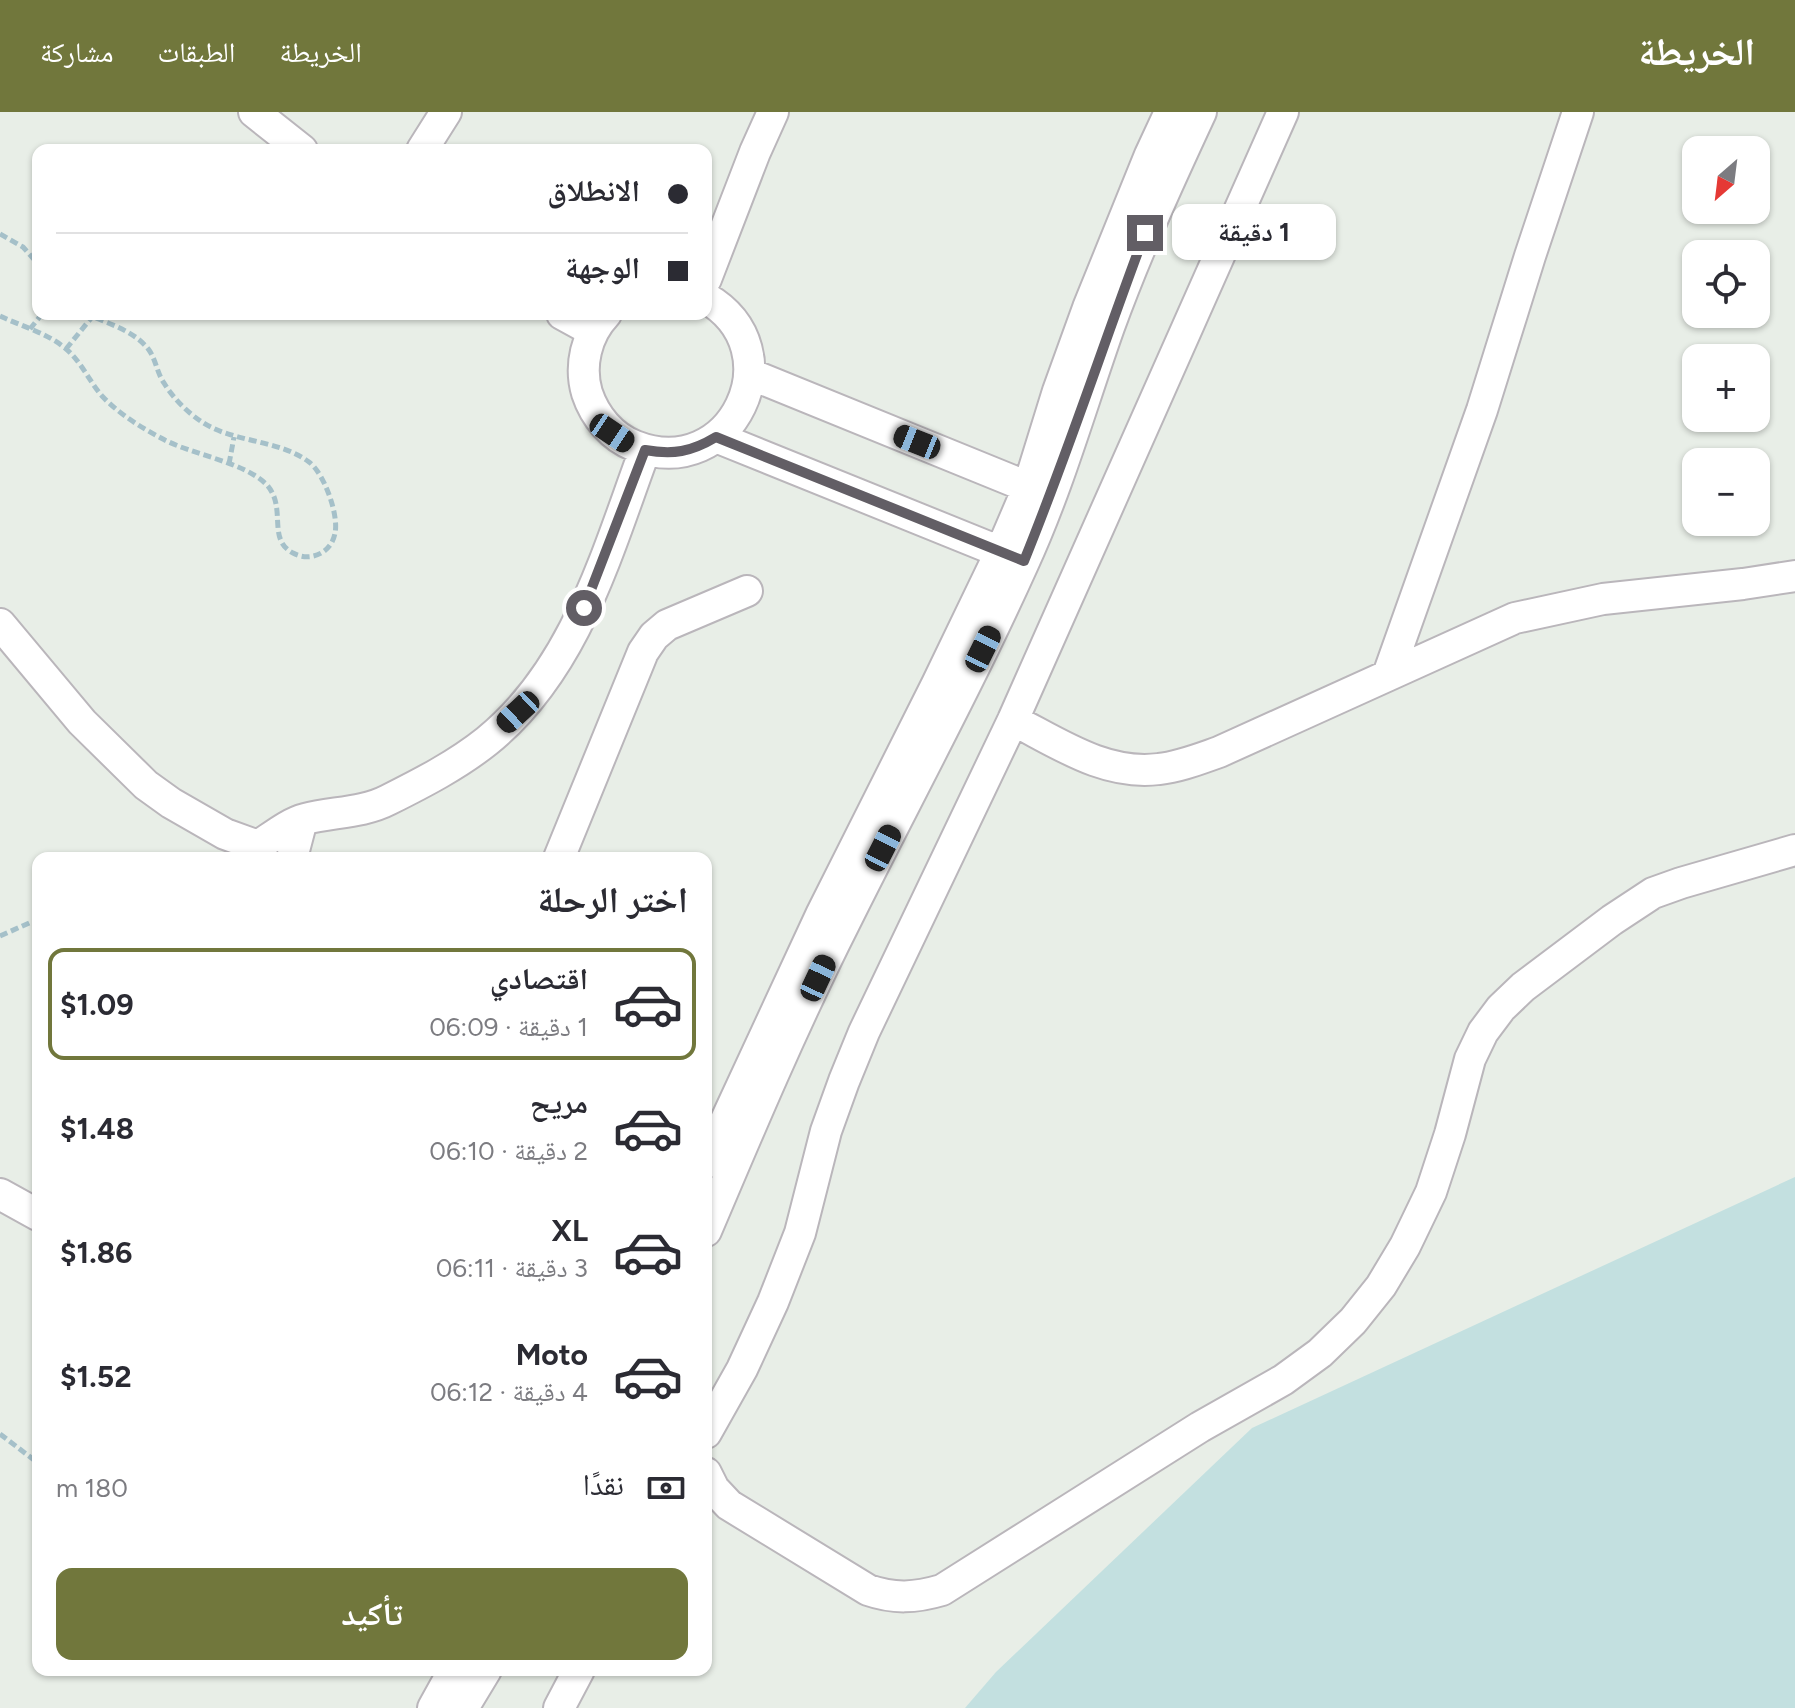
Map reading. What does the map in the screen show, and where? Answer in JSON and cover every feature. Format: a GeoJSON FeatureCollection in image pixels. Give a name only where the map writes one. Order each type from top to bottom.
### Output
{"type":"FeatureCollection","features":[{"type":"Feature","properties":{"kind":"street"},"geometry":{"type":"LineString","coordinates":[[254,112],[294,144]]}},
{"type":"Feature","properties":{"kind":"street"},"geometry":{"type":"LineString","coordinates":[[426,144],[446,112]]}},
{"type":"Feature","properties":{"kind":"street"},"geometry":{"type":"LineString","coordinates":[[712,263],[773,112]]}},
{"type":"Feature","properties":{"kind":"street"},"geometry":{"type":"LineString","coordinates":[[1040,492],[1058,391],[1088,308],[1170,112]]}},
{"type":"Feature","properties":{"kind":"street"},"geometry":{"type":"LineString","coordinates":[[712,1217],[837,938],[960,695],[1013,556],[1111,323],[1145,233],[1201,112]]}},
{"type":"Feature","properties":{"kind":"street"},"geometry":{"type":"LineString","coordinates":[[712,1422],[742,1369],[800,1233],[826,1131],[864,1032],[1013,720],[1283,112]]}},
{"type":"Feature","properties":{"kind":"street"},"geometry":{"type":"LineString","coordinates":[[1388,675],[1482,410],[1578,112]]}},
{"type":"Feature","properties":{"kind":"street"},"geometry":{"type":"LineString","coordinates":[[600,323],[586,348],[584,367],[590,403],[600,419],[612,433],[645,450],[682,452],[716,437],[729,425],[747,392],[749,357],[744,341],[737,326],[712,303]]}},
{"type":"Feature","properties":{"kind":"street"},"geometry":{"type":"LineString","coordinates":[[750,374],[1040,492]]}},
{"type":"Feature","properties":{"kind":"street"},"geometry":{"type":"LineString","coordinates":[[716,437],[1013,556]]}},
{"type":"Feature","properties":{"kind":"street"},"geometry":{"type":"LineString","coordinates":[[0,624],[82,722],[146,785],[225,834],[258,846],[302,820],[384,803],[454,764],[488,740],[518,712],[544,680],[584,608],[645,450]]}},
{"type":"Feature","properties":{"kind":"street"},"geometry":{"type":"LineString","coordinates":[[712,1150],[821,915],[937,684],[1013,556]]}},
{"type":"Feature","properties":{"kind":"street"},"geometry":{"type":"LineString","coordinates":[[1013,720],[1095,762],[1117,768],[1161,769],[1219,752],[1515,618],[1603,599],[1795,576]]}},
{"type":"Feature","properties":{"kind":"street"},"geometry":{"type":"LineString","coordinates":[[561,852],[643,652],[654,636],[667,625],[747,591]]}},
{"type":"Feature","properties":{"kind":"street"},"geometry":{"type":"LineString","coordinates":[[294,852],[302,820]]}},
{"type":"Feature","properties":{"kind":"street"},"geometry":{"type":"LineString","coordinates":[[712,1485],[729,1505],[760,1526],[868,1590],[905,1598],[942,1590],[1200,1427],[1283,1380],[1320,1353],[1353,1321],[1381,1286],[1405,1246],[1431,1192],[1470,1059],[1483,1032],[1501,1008],[1523,987],[1621,912],[1653,893],[1795,850]]}},
{"type":"Feature","properties":{"kind":"street"},"geometry":{"type":"LineString","coordinates":[[0,1194],[32,1212]]}},
{"type":"Feature","properties":{"kind":"street"},"geometry":{"type":"LineString","coordinates":[[433,1708],[451,1676]]}},
{"type":"Feature","properties":{"kind":"street"},"geometry":{"type":"LineString","coordinates":[[463,1708],[482,1676]]}},
{"type":"Feature","properties":{"kind":"street"},"geometry":{"type":"LineString","coordinates":[[559,1708],[576,1676]]}},
{"type":"Feature","properties":{"kind":"path"},"geometry":{"type":"LineString","coordinates":[[0,234],[23,247],[32,257]]}},
{"type":"Feature","properties":{"kind":"path"},"geometry":{"type":"LineString","coordinates":[[0,316],[66,349],[101,394],[129,419],[163,440],[229,464],[265,484],[277,501],[280,538],[285,547],[302,557],[313,557],[330,546],[336,526],[326,483],[310,463],[289,451],[234,437],[203,423],[163,383],[149,350],[130,333],[101,320]]}},
{"type":"Feature","properties":{"kind":"path"},"geometry":{"type":"LineString","coordinates":[[30,329],[37,320]]}},
{"type":"Feature","properties":{"kind":"path"},"geometry":{"type":"LineString","coordinates":[[66,349],[86,320]]}},
{"type":"Feature","properties":{"kind":"path"},"geometry":{"type":"LineString","coordinates":[[229,464],[234,437]]}},
{"type":"Feature","properties":{"kind":"path"},"geometry":{"type":"LineString","coordinates":[[0,936],[32,922]]}},
{"type":"Feature","properties":{"kind":"path"},"geometry":{"type":"LineString","coordinates":[[0,1434],[32,1458]]}},
{"type":"Feature","properties":{"kind":"shaded area"},"geometry":{"type":"Polygon","coordinates":[[[1795,1177],[1795,1708],[965,1708],[996,1672],[1252,1428],[1795,1177]]]}},
{"type":"Feature","properties":{"kind":"route"},"geometry":{"type":"LineString","coordinates":[[584,608],[645,450],[682,452],[716,437],[1024,561],[1051,496],[1102,346],[1145,233]]}}]}
